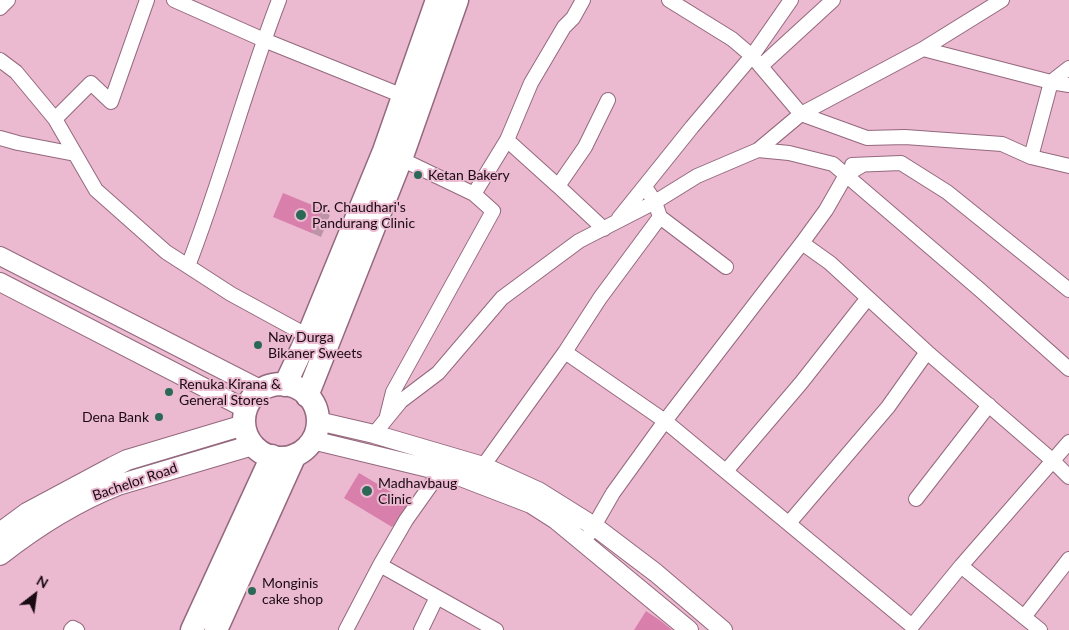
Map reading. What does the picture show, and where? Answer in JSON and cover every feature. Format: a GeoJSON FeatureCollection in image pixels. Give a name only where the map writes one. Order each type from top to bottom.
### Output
{"type":"FeatureCollection","features":[{"type":"Feature","properties":{"kind":"main road"},"geometry":{"type":"LineString","coordinates":[[286,385],[384,151],[437,0]]}},
{"type":"Feature","properties":{"kind":"main road"},"geometry":{"type":"LineString","coordinates":[[307,396],[401,159],[457,0]]}},
{"type":"Feature","properties":{"kind":"main road"},"geometry":{"type":"LineString","coordinates":[[216,630],[296,455],[310,444],[315,431],[316,410],[301,390],[278,384],[262,390],[248,403],[245,417],[248,438],[265,455],[277,458],[296,455]]}},
{"type":"Feature","properties":{"kind":"main road","name":"Bachelor Road"},"geometry":{"type":"LineString","coordinates":[[0,532],[27,513],[127,460],[245,417]]}},
{"type":"Feature","properties":{"kind":"main road","name":"Bachelor Road"},"geometry":{"type":"LineString","coordinates":[[0,555],[42,524],[97,494],[118,485],[253,445]]}},
{"type":"Feature","properties":{"kind":"main road"},"geometry":{"type":"LineString","coordinates":[[192,630],[272,456]]}},
{"type":"Feature","properties":{"kind":"street"},"geometry":{"type":"LineString","coordinates":[[0,8],[8,0]]}},
{"type":"Feature","properties":{"kind":"street"},"geometry":{"type":"LineString","coordinates":[[55,120],[91,83],[111,102],[147,0]]}},
{"type":"Feature","properties":{"kind":"street"},"geometry":{"type":"LineString","coordinates":[[174,0],[264,40],[403,96]]}},
{"type":"Feature","properties":{"kind":"street"},"geometry":{"type":"LineString","coordinates":[[188,266],[205,223],[264,40],[279,0]]}},
{"type":"Feature","properties":{"kind":"street"},"geometry":{"type":"LineString","coordinates":[[474,194],[507,140],[531,84],[564,27],[573,18],[583,0]]}},
{"type":"Feature","properties":{"kind":"street"},"geometry":{"type":"LineString","coordinates":[[669,0],[732,39],[757,61],[801,114],[868,138],[905,137],[1002,144],[1031,157],[1069,166]]}},
{"type":"Feature","properties":{"kind":"street"},"geometry":{"type":"LineString","coordinates":[[757,61],[772,27],[791,0]]}},
{"type":"Feature","properties":{"kind":"street"},"geometry":{"type":"LineString","coordinates":[[609,227],[645,187],[692,127],[757,61],[804,26],[833,0]]}},
{"type":"Feature","properties":{"kind":"street"},"geometry":{"type":"LineString","coordinates":[[380,428],[401,401],[438,373],[502,298],[578,241],[609,227],[655,202],[697,176],[758,150],[801,114],[924,49],[1002,0]]}},
{"type":"Feature","properties":{"kind":"street"},"geometry":{"type":"LineString","coordinates":[[772,27],[804,26]]}},
{"type":"Feature","properties":{"kind":"street"},"geometry":{"type":"LineString","coordinates":[[924,49],[1069,85]]}},
{"type":"Feature","properties":{"kind":"street"},"geometry":{"type":"LineString","coordinates":[[0,60],[16,72],[55,120],[96,190],[166,252],[231,294],[308,336]]}},
{"type":"Feature","properties":{"kind":"street"},"geometry":{"type":"LineString","coordinates":[[1031,157],[1051,82],[1069,68]]}},
{"type":"Feature","properties":{"kind":"street"},"geometry":{"type":"LineString","coordinates":[[558,186],[585,147],[608,100]]}},
{"type":"Feature","properties":{"kind":"street"},"geometry":{"type":"LineString","coordinates":[[0,138],[75,154]]}},
{"type":"Feature","properties":{"kind":"street"},"geometry":{"type":"LineString","coordinates":[[507,140],[558,186],[609,227]]}},
{"type":"Feature","properties":{"kind":"street"},"geometry":{"type":"LineString","coordinates":[[758,150],[789,153],[834,164],[861,166],[901,163],[947,192],[1069,290]]}},
{"type":"Feature","properties":{"kind":"street"},"geometry":{"type":"LineString","coordinates":[[380,428],[393,392],[493,211],[474,194],[401,159]]}},
{"type":"Feature","properties":{"kind":"street"},"geometry":{"type":"LineString","coordinates":[[834,164],[1069,369]]}},
{"type":"Feature","properties":{"kind":"street"},"geometry":{"type":"LineString","coordinates":[[585,543],[612,493],[802,243],[826,210],[846,175],[861,166]]}},
{"type":"Feature","properties":{"kind":"street"},"geometry":{"type":"LineString","coordinates":[[645,187],[655,202],[660,217],[726,267]]}},
{"type":"Feature","properties":{"kind":"street"},"geometry":{"type":"LineString","coordinates":[[483,466],[565,352],[600,298],[660,217]]}},
{"type":"Feature","properties":{"kind":"street"},"geometry":{"type":"LineString","coordinates":[[802,243],[830,263],[927,352],[1052,460],[1069,477]]}},
{"type":"Feature","properties":{"kind":"street"},"geometry":{"type":"LineString","coordinates":[[1,257],[262,390]]}},
{"type":"Feature","properties":{"kind":"street"},"geometry":{"type":"LineString","coordinates":[[0,282],[245,417]]}},
{"type":"Feature","properties":{"kind":"street"},"geometry":{"type":"LineString","coordinates":[[726,471],[868,299]]}},
{"type":"Feature","properties":{"kind":"street"},"geometry":{"type":"LineString","coordinates":[[565,352],[665,421],[912,629],[962,566],[1069,442]]}},
{"type":"Feature","properties":{"kind":"street"},"geometry":{"type":"LineString","coordinates":[[789,524],[888,407],[927,352]]}},
{"type":"Feature","properties":{"kind":"street"},"geometry":{"type":"LineString","coordinates":[[916,499],[989,405]]}},
{"type":"Feature","properties":{"kind":"street"},"geometry":{"type":"LineString","coordinates":[[315,431],[380,428],[451,456],[483,466],[538,491],[594,526],[656,573],[723,630]]}},
{"type":"Feature","properties":{"kind":"street"},"geometry":{"type":"LineString","coordinates":[[315,431],[480,483],[531,504],[556,520],[585,543],[689,630]]}},
{"type":"Feature","properties":{"kind":"street"},"geometry":{"type":"LineString","coordinates":[[346,630],[406,520],[451,456]]}},
{"type":"Feature","properties":{"kind":"street"},"geometry":{"type":"LineString","coordinates":[[1024,617],[1069,559]]}},
{"type":"Feature","properties":{"kind":"street"},"geometry":{"type":"LineString","coordinates":[[380,566],[496,630]]}},
{"type":"Feature","properties":{"kind":"street"},"geometry":{"type":"LineString","coordinates":[[962,566],[1040,630]]}},
{"type":"Feature","properties":{"kind":"street"},"geometry":{"type":"LineString","coordinates":[[421,630],[437,597]]}},
{"type":"Feature","properties":{"kind":"street"},"geometry":{"type":"LineString","coordinates":[[71,630],[73,628],[77,630]]}},
{"type":"Feature","properties":{"kind":"building"},"geometry":{"type":"Polygon","coordinates":[[[283,193],[322,209],[312,233],[273,217],[283,193]]]}},
{"type":"Feature","properties":{"kind":"building"},"geometry":{"type":"Polygon","coordinates":[[[359,473],[408,502],[392,527],[344,498],[359,473]]]}},
{"type":"Feature","properties":{"kind":"building"},"geometry":{"type":"Polygon","coordinates":[[[646,611],[661,621],[672,630],[634,630],[646,611]]]}},
{"type":"Feature","properties":{"kind":"place","name":"Ketan Bakery"},"geometry":{"type":"Point","coordinates":[418,175]}},
{"type":"Feature","properties":{"kind":"place","name":"Dr. Chaudhari's Pandurang Clinic"},"geometry":{"type":"Point","coordinates":[301,215]}},
{"type":"Feature","properties":{"kind":"place","name":"Nav Durga Bikaner Sweets"},"geometry":{"type":"Point","coordinates":[258,345]}},
{"type":"Feature","properties":{"kind":"place","name":"Renuka Kirana & General Stores"},"geometry":{"type":"Point","coordinates":[169,392]}},
{"type":"Feature","properties":{"kind":"place","name":"Dena Bank"},"geometry":{"type":"Point","coordinates":[159,417]}},
{"type":"Feature","properties":{"kind":"place","name":"Madhavbaug Clinic"},"geometry":{"type":"Point","coordinates":[367,491]}},
{"type":"Feature","properties":{"kind":"place","name":"Monginis cake shop"},"geometry":{"type":"Point","coordinates":[252,591]}}]}
